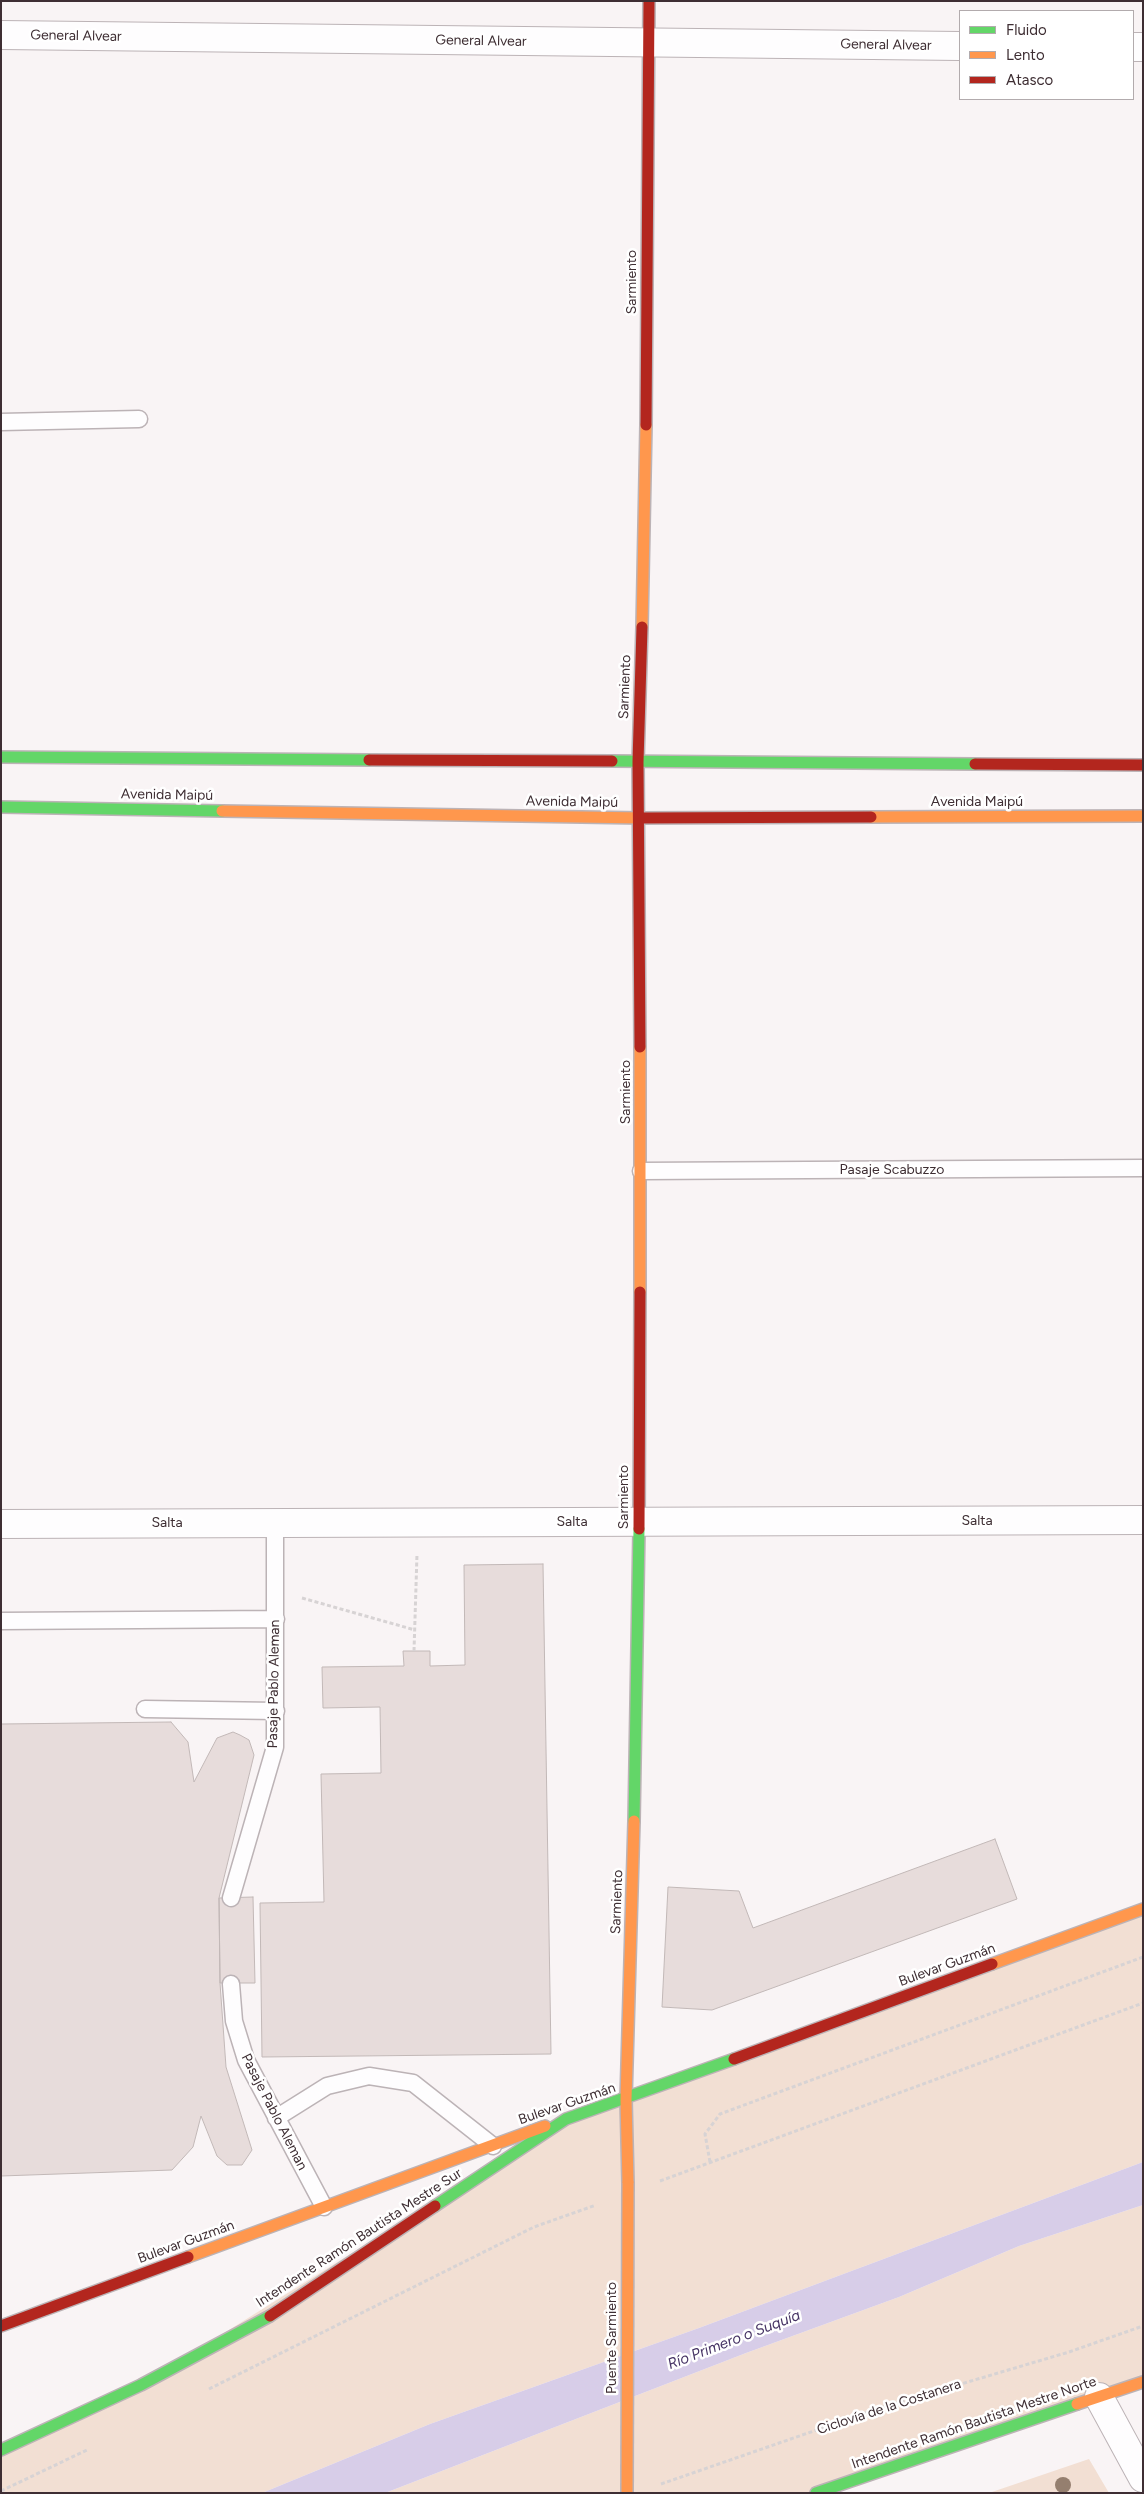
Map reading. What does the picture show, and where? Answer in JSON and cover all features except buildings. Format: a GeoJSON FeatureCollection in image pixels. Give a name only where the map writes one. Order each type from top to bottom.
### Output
{"type":"FeatureCollection","features":[{"type":"Feature","properties":{"kind":"main road","name":"Sarmiento"},"geometry":{"type":"LineString","coordinates":[[628,2183],[626,2099],[638,1675],[641,1171],[638,762],[646,494],[649,1]]}},
{"type":"Feature","properties":{"kind":"main road"},"geometry":{"type":"LineString","coordinates":[[1,757],[1143,765]]}},
{"type":"Feature","properties":{"kind":"main road","name":"Avenida Maipú"},"geometry":{"type":"LineString","coordinates":[[1,807],[638,818],[1143,816]]}},
{"type":"Feature","properties":{"kind":"main road","name":"Bulevar Guzmán"},"geometry":{"type":"LineString","coordinates":[[1,2326],[566,2119],[626,2099],[1143,1908]]}},
{"type":"Feature","properties":{"kind":"main road","name":"Intendente Ramón Bautista Mestre Sur"},"geometry":{"type":"LineString","coordinates":[[1,2450],[141,2385],[282,2310],[566,2119]]}},
{"type":"Feature","properties":{"kind":"main road","name":"Puente Sarmiento"},"geometry":{"type":"LineString","coordinates":[[627,2493],[628,2183]]}},
{"type":"Feature","properties":{"kind":"main road","name":"Intendente Ramón Bautista Mestre Norte"},"geometry":{"type":"LineString","coordinates":[[816,2493],[1143,2382]]}},
{"type":"Feature","properties":{"kind":"street","name":"General Alvear"},"geometry":{"type":"LineString","coordinates":[[1,35],[959,46]]}},
{"type":"Feature","properties":{"kind":"street","name":"Salta"},"geometry":{"type":"LineString","coordinates":[[1,1524],[1143,1520]]}},
{"type":"Feature","properties":{"kind":"street"},"geometry":{"type":"LineString","coordinates":[[1099,2396],[1143,2478]]}},
{"type":"Feature","properties":{"kind":"lane"},"geometry":{"type":"LineString","coordinates":[[1,422],[139,419]]}},
{"type":"Feature","properties":{"kind":"lane","name":"Pasaje Scabuzzo"},"geometry":{"type":"LineString","coordinates":[[641,1171],[1143,1168]]}},
{"type":"Feature","properties":{"kind":"lane","name":"Pasaje Pablo Aleman"},"geometry":{"type":"LineString","coordinates":[[231,1898],[275,1746],[275,1523]]}},
{"type":"Feature","properties":{"kind":"lane"},"geometry":{"type":"LineString","coordinates":[[1,1621],[276,1618]]}},
{"type":"Feature","properties":{"kind":"lane"},"geometry":{"type":"LineString","coordinates":[[145,1709],[276,1711]]}},
{"type":"Feature","properties":{"kind":"lane","name":"Pasaje Pablo Aleman"},"geometry":{"type":"LineString","coordinates":[[231,1984],[234,2021],[246,2060],[324,2208]]}},
{"type":"Feature","properties":{"kind":"lane"},"geometry":{"type":"LineString","coordinates":[[276,2118],[327,2086],[370,2076],[413,2083],[493,2146]]}},
{"type":"Feature","properties":{"kind":"path"},"geometry":{"type":"LineString","coordinates":[[414,1651],[418,1523]]}},
{"type":"Feature","properties":{"kind":"path"},"geometry":{"type":"LineString","coordinates":[[276,1591],[415,1630]]}},
{"type":"Feature","properties":{"kind":"path"},"geometry":{"type":"LineString","coordinates":[[710,2162],[705,2134],[720,2114],[1143,1957]]}},
{"type":"Feature","properties":{"kind":"path"},"geometry":{"type":"LineString","coordinates":[[654,2183],[1143,2002]]}},
{"type":"Feature","properties":{"kind":"path"},"geometry":{"type":"LineString","coordinates":[[202,2393],[534,2227],[599,2203]]}},
{"type":"Feature","properties":{"kind":"path","name":"Ciclovía de la Costanera"},"geometry":{"type":"LineString","coordinates":[[656,2486],[880,2408],[1069,2352],[1143,2326]]}},
{"type":"Feature","properties":{"kind":"path"},"geometry":{"type":"LineString","coordinates":[[1,2491],[96,2445]]}},
{"type":"Feature","properties":{"kind":"shaded area"},"geometry":{"type":"Polygon","coordinates":[[[1143,1909],[1143,2162],[699,2328],[430,2424],[262,2493],[1,2493],[1,2450],[141,2385],[566,2119],[1143,1909]]]}},
{"type":"Feature","properties":{"kind":"shaded area"},"geometry":{"type":"Polygon","coordinates":[[[1143,2205],[1143,2382],[816,2493],[385,2493],[746,2353],[899,2297],[1019,2246],[1143,2205]]]}},
{"type":"Feature","properties":{"kind":"shaded area"},"geometry":{"type":"Polygon","coordinates":[[[1089,2459],[1109,2493],[989,2493],[1089,2459]]]}},
{"type":"Feature","properties":{"kind":"water","name":"Río Primero o Suquía"},"geometry":{"type":"Polygon","coordinates":[[[1143,2162],[1143,2205],[1019,2246],[899,2297],[746,2353],[385,2493],[262,2493],[430,2424],[699,2328],[1143,2162]]]}},
{"type":"Feature","properties":{"kind":"traffic: fast"},"geometry":{"type":"LineString","coordinates":[[1,757],[369,760]]}},
{"type":"Feature","properties":{"kind":"traffic: fast"},"geometry":{"type":"LineString","coordinates":[[612,761],[975,764]]}},
{"type":"Feature","properties":{"kind":"traffic: fast"},"geometry":{"type":"LineString","coordinates":[[1,807],[222,811]]}},
{"type":"Feature","properties":{"kind":"traffic: fast"},"geometry":{"type":"LineString","coordinates":[[634,1821],[639,1529]]}},
{"type":"Feature","properties":{"kind":"traffic: fast"},"geometry":{"type":"LineString","coordinates":[[435,2206],[566,2119],[734,2059]]}},
{"type":"Feature","properties":{"kind":"traffic: fast"},"geometry":{"type":"LineString","coordinates":[[1,2450],[141,2385],[270,2316]]}},
{"type":"Feature","properties":{"kind":"traffic: fast"},"geometry":{"type":"LineString","coordinates":[[816,2493],[1077,2404]]}},
{"type":"Feature","properties":{"kind":"traffic: slow"},"geometry":{"type":"LineString","coordinates":[[642,627],[646,425]]}},
{"type":"Feature","properties":{"kind":"traffic: slow"},"geometry":{"type":"LineString","coordinates":[[222,811],[641,818]]}},
{"type":"Feature","properties":{"kind":"traffic: slow"},"geometry":{"type":"LineString","coordinates":[[871,817],[1143,816]]}},
{"type":"Feature","properties":{"kind":"traffic: slow"},"geometry":{"type":"LineString","coordinates":[[640,1047],[640,1292]]}},
{"type":"Feature","properties":{"kind":"traffic: slow"},"geometry":{"type":"LineString","coordinates":[[626,2099],[634,1821]]}},
{"type":"Feature","properties":{"kind":"traffic: slow"},"geometry":{"type":"LineString","coordinates":[[992,1964],[1143,1909]]}},
{"type":"Feature","properties":{"kind":"traffic: slow"},"geometry":{"type":"LineString","coordinates":[[626,2099],[628,2183]]}},
{"type":"Feature","properties":{"kind":"traffic: slow"},"geometry":{"type":"LineString","coordinates":[[188,2257],[545,2126]]}},
{"type":"Feature","properties":{"kind":"traffic: slow"},"geometry":{"type":"LineString","coordinates":[[627,2493],[628,2183]]}},
{"type":"Feature","properties":{"kind":"traffic: slow"},"geometry":{"type":"LineString","coordinates":[[1077,2404],[1143,2382]]}},
{"type":"Feature","properties":{"kind":"traffic: jam"},"geometry":{"type":"LineString","coordinates":[[646,425],[649,1]]}},
{"type":"Feature","properties":{"kind":"traffic: jam"},"geometry":{"type":"LineString","coordinates":[[640,1047],[638,762],[642,627]]}},
{"type":"Feature","properties":{"kind":"traffic: jam"},"geometry":{"type":"LineString","coordinates":[[369,760],[612,761]]}},
{"type":"Feature","properties":{"kind":"traffic: jam"},"geometry":{"type":"LineString","coordinates":[[975,764],[1143,765]]}},
{"type":"Feature","properties":{"kind":"traffic: jam"},"geometry":{"type":"LineString","coordinates":[[641,818],[871,817]]}},
{"type":"Feature","properties":{"kind":"traffic: jam"},"geometry":{"type":"LineString","coordinates":[[639,1529],[640,1292]]}},
{"type":"Feature","properties":{"kind":"traffic: jam"},"geometry":{"type":"LineString","coordinates":[[734,2059],[992,1964]]}},
{"type":"Feature","properties":{"kind":"traffic: jam"},"geometry":{"type":"LineString","coordinates":[[270,2316],[435,2206]]}},
{"type":"Feature","properties":{"kind":"traffic: jam"},"geometry":{"type":"LineString","coordinates":[[1,2326],[188,2257]]}}]}
